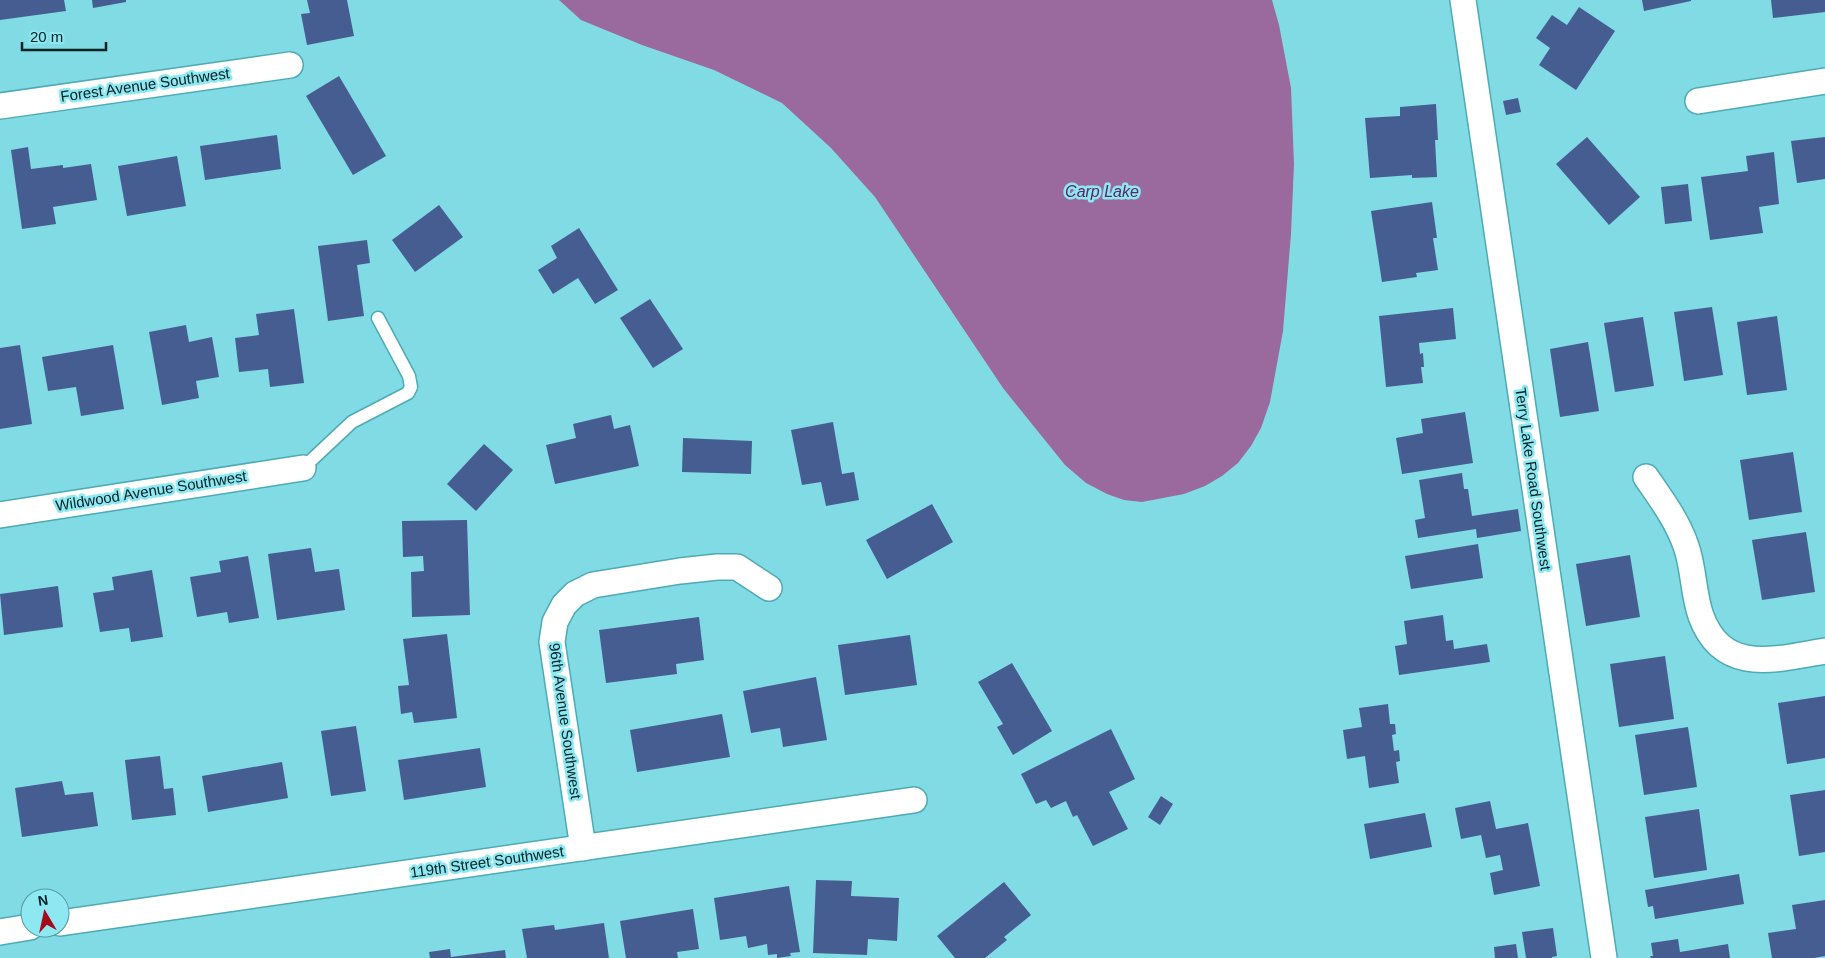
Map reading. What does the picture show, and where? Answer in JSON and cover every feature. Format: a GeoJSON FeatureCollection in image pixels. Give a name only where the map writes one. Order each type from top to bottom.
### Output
{"type":"FeatureCollection","features":[{"type":"Feature","properties":{"kind":"street","name":"Terry Lake Road Southwest"},"geometry":{"type":"LineString","coordinates":[[1463,0],[1604,958]]}},
{"type":"Feature","properties":{"kind":"street","name":"Forest Avenue Southwest"},"geometry":{"type":"LineString","coordinates":[[0,106],[290,65]]}},
{"type":"Feature","properties":{"kind":"street"},"geometry":{"type":"LineString","coordinates":[[1698,101],[1825,81]]}},
{"type":"Feature","properties":{"kind":"street","name":"Wildwood Avenue Southwest"},"geometry":{"type":"LineString","coordinates":[[0,515],[303,468]]}},
{"type":"Feature","properties":{"kind":"street"},"geometry":{"type":"LineString","coordinates":[[1646,477],[1673,515],[1687,547],[1701,616],[1713,640],[1735,656],[1766,661],[1825,652]]}},
{"type":"Feature","properties":{"kind":"street","name":"96th Avenue Southwest"},"geometry":{"type":"LineString","coordinates":[[583,848],[552,642],[554,622],[564,605],[575,594],[593,585],[717,567],[737,567],[769,588]]}},
{"type":"Feature","properties":{"kind":"street","name":"119th Street Southwest"},"geometry":{"type":"LineString","coordinates":[[70,922],[914,800]]}},
{"type":"Feature","properties":{"kind":"street"},"geometry":{"type":"LineString","coordinates":[[0,932],[20,929]]}},
{"type":"Feature","properties":{"kind":"lane"},"geometry":{"type":"LineString","coordinates":[[303,468],[352,422],[408,393],[411,387],[409,376],[378,318]]}},
{"type":"Feature","properties":{"kind":"water","name":"Carp Lake"},"geometry":{"type":"Polygon","coordinates":[[[559,0],[1272,0],[1279,25],[1291,88],[1294,164],[1291,234],[1283,331],[1270,402],[1261,428],[1251,446],[1238,463],[1222,476],[1205,486],[1184,494],[1142,502],[1124,500],[1086,483],[1065,465],[1003,388],[875,197],[831,148],[782,103],[714,70],[642,45],[581,20],[559,0]]]}},
{"type":"Feature","properties":{"kind":"building"},"geometry":{"type":"Polygon","coordinates":[[[0,0],[64,0],[66,11],[0,20],[0,0]]]}},
{"type":"Feature","properties":{"kind":"building"},"geometry":{"type":"Polygon","coordinates":[[[92,0],[126,0],[126,2],[93,8],[92,0]]]}},
{"type":"Feature","properties":{"kind":"building"},"geometry":{"type":"Polygon","coordinates":[[[307,0],[347,0],[354,36],[307,45],[301,14],[310,13],[307,0]]]}},
{"type":"Feature","properties":{"kind":"building"},"geometry":{"type":"Polygon","coordinates":[[[1642,0],[1691,0],[1691,1],[1644,11],[1642,0]]]}},
{"type":"Feature","properties":{"kind":"building"},"geometry":{"type":"Polygon","coordinates":[[[1771,0],[1825,0],[1825,12],[1773,18],[1771,0]]]}},
{"type":"Feature","properties":{"kind":"building"},"geometry":{"type":"Polygon","coordinates":[[[1579,7],[1615,31],[1576,90],[1539,65],[1550,48],[1536,38],[1552,15],[1567,25],[1579,7]]]}},
{"type":"Feature","properties":{"kind":"building"},"geometry":{"type":"Polygon","coordinates":[[[339,76],[386,156],[353,175],[306,96],[339,76]]]}},
{"type":"Feature","properties":{"kind":"building"},"geometry":{"type":"Polygon","coordinates":[[[1518,98],[1521,112],[1506,115],[1503,101],[1518,98]]]}},
{"type":"Feature","properties":{"kind":"building"},"geometry":{"type":"Polygon","coordinates":[[[1436,104],[1438,140],[1435,140],[1437,177],[1412,178],[1412,175],[1370,178],[1365,118],[1400,116],[1400,107],[1436,104]]]}},
{"type":"Feature","properties":{"kind":"building"},"geometry":{"type":"Polygon","coordinates":[[[277,135],[281,169],[205,180],[200,146],[277,135]]]}},
{"type":"Feature","properties":{"kind":"building"},"geometry":{"type":"Polygon","coordinates":[[[1587,137],[1640,197],[1609,225],[1556,164],[1587,137]]]}},
{"type":"Feature","properties":{"kind":"building"},"geometry":{"type":"Polygon","coordinates":[[[1825,137],[1825,179],[1797,183],[1791,141],[1825,137]]]}},
{"type":"Feature","properties":{"kind":"building"},"geometry":{"type":"Polygon","coordinates":[[[28,147],[31,169],[63,165],[63,168],[91,164],[97,200],[53,207],[56,224],[22,229],[11,150],[28,147]]]}},
{"type":"Feature","properties":{"kind":"building"},"geometry":{"type":"Polygon","coordinates":[[[1774,152],[1779,204],[1759,207],[1763,233],[1710,240],[1701,177],[1748,171],[1746,156],[1774,152]]]}},
{"type":"Feature","properties":{"kind":"building"},"geometry":{"type":"Polygon","coordinates":[[[177,156],[186,206],[127,216],[118,166],[177,156]]]}},
{"type":"Feature","properties":{"kind":"building"},"geometry":{"type":"Polygon","coordinates":[[[1688,184],[1692,221],[1665,224],[1661,187],[1688,184]]]}},
{"type":"Feature","properties":{"kind":"building"},"geometry":{"type":"Polygon","coordinates":[[[1432,202],[1437,238],[1433,238],[1438,270],[1416,273],[1417,277],[1382,282],[1371,211],[1432,202]]]}},
{"type":"Feature","properties":{"kind":"building"},"geometry":{"type":"Polygon","coordinates":[[[439,205],[463,237],[415,272],[392,240],[439,205]]]}},
{"type":"Feature","properties":{"kind":"building"},"geometry":{"type":"Polygon","coordinates":[[[579,228],[618,290],[595,304],[578,278],[553,294],[538,270],[557,258],[551,246],[579,228]]]}},
{"type":"Feature","properties":{"kind":"building"},"geometry":{"type":"Polygon","coordinates":[[[367,240],[370,263],[357,265],[364,316],[328,321],[318,246],[367,240]]]}},
{"type":"Feature","properties":{"kind":"building"},"geometry":{"type":"Polygon","coordinates":[[[650,299],[683,349],[653,368],[620,318],[650,299]]]}},
{"type":"Feature","properties":{"kind":"building"},"geometry":{"type":"Polygon","coordinates":[[[1712,307],[1723,375],[1684,381],[1674,312],[1712,307]]]}},
{"type":"Feature","properties":{"kind":"building"},"geometry":{"type":"Polygon","coordinates":[[[1453,308],[1456,339],[1419,343],[1420,354],[1423,353],[1424,367],[1421,367],[1423,383],[1386,387],[1379,316],[1453,308]]]}},
{"type":"Feature","properties":{"kind":"building"},"geometry":{"type":"Polygon","coordinates":[[[294,309],[304,383],[270,387],[268,369],[239,372],[235,338],[259,335],[256,314],[294,309]]]}},
{"type":"Feature","properties":{"kind":"building"},"geometry":{"type":"Polygon","coordinates":[[[1777,316],[1787,390],[1747,395],[1737,322],[1777,316]]]}},
{"type":"Feature","properties":{"kind":"building"},"geometry":{"type":"Polygon","coordinates":[[[1643,317],[1654,386],[1615,392],[1604,323],[1643,317]]]}},
{"type":"Feature","properties":{"kind":"building"},"geometry":{"type":"Polygon","coordinates":[[[186,325],[189,342],[212,337],[219,377],[196,381],[199,398],[162,405],[149,332],[186,325]]]}},
{"type":"Feature","properties":{"kind":"building"},"geometry":{"type":"Polygon","coordinates":[[[1588,342],[1599,411],[1560,417],[1550,349],[1588,342]]]}},
{"type":"Feature","properties":{"kind":"building"},"geometry":{"type":"Polygon","coordinates":[[[20,345],[32,424],[0,429],[0,348],[20,345]]]}},
{"type":"Feature","properties":{"kind":"building"},"geometry":{"type":"Polygon","coordinates":[[[113,345],[124,409],[81,416],[76,387],[48,391],[42,357],[113,345]]]}},
{"type":"Feature","properties":{"kind":"building"},"geometry":{"type":"Polygon","coordinates":[[[1465,412],[1473,463],[1402,474],[1396,438],[1423,433],[1421,419],[1465,412]]]}},
{"type":"Feature","properties":{"kind":"building"},"geometry":{"type":"Polygon","coordinates":[[[611,415],[614,429],[630,425],[639,466],[555,484],[546,445],[576,438],[573,424],[611,415]]]}},
{"type":"Feature","properties":{"kind":"building"},"geometry":{"type":"Polygon","coordinates":[[[833,422],[842,474],[854,472],[859,500],[826,506],[821,482],[802,485],[791,430],[833,422]]]}},
{"type":"Feature","properties":{"kind":"building"},"geometry":{"type":"Polygon","coordinates":[[[683,438],[752,441],[751,474],[682,472],[683,438]]]}},
{"type":"Feature","properties":{"kind":"building"},"geometry":{"type":"Polygon","coordinates":[[[484,444],[513,470],[476,511],[447,484],[484,444]]]}},
{"type":"Feature","properties":{"kind":"building"},"geometry":{"type":"Polygon","coordinates":[[[1793,452],[1802,512],[1749,520],[1740,460],[1793,452]]]}},
{"type":"Feature","properties":{"kind":"building"},"geometry":{"type":"Polygon","coordinates":[[[1462,473],[1464,489],[1468,489],[1472,516],[1518,509],[1521,531],[1477,538],[1476,529],[1418,538],[1415,520],[1425,518],[1419,480],[1462,473]]]}},
{"type":"Feature","properties":{"kind":"building"},"geometry":{"type":"Polygon","coordinates":[[[932,504],[953,542],[887,579],[866,540],[932,504]]]}},
{"type":"Feature","properties":{"kind":"building"},"geometry":{"type":"Polygon","coordinates":[[[467,520],[470,615],[412,617],[411,572],[424,571],[423,556],[403,557],[402,521],[467,520]]]}},
{"type":"Feature","properties":{"kind":"building"},"geometry":{"type":"Polygon","coordinates":[[[1806,532],[1815,592],[1762,600],[1752,540],[1806,532]]]}},
{"type":"Feature","properties":{"kind":"building"},"geometry":{"type":"Polygon","coordinates":[[[1478,544],[1483,578],[1411,589],[1405,556],[1478,544]]]}},
{"type":"Feature","properties":{"kind":"building"},"geometry":{"type":"Polygon","coordinates":[[[311,548],[315,572],[339,569],[345,610],[277,620],[268,554],[311,548]]]}},
{"type":"Feature","properties":{"kind":"building"},"geometry":{"type":"Polygon","coordinates":[[[1630,555],[1640,617],[1586,626],[1576,564],[1630,555]]]}},
{"type":"Feature","properties":{"kind":"building"},"geometry":{"type":"Polygon","coordinates":[[[248,556],[259,618],[229,623],[227,612],[197,617],[190,577],[221,572],[219,561],[248,556]]]}},
{"type":"Feature","properties":{"kind":"building"},"geometry":{"type":"Polygon","coordinates":[[[152,570],[163,637],[131,642],[129,628],[100,632],[93,593],[114,590],[112,577],[152,570]]]}},
{"type":"Feature","properties":{"kind":"building"},"geometry":{"type":"Polygon","coordinates":[[[58,586],[63,627],[4,635],[0,594],[58,586]]]}},
{"type":"Feature","properties":{"kind":"building"},"geometry":{"type":"Polygon","coordinates":[[[1443,615],[1446,641],[1453,640],[1454,649],[1487,644],[1490,662],[1399,675],[1395,646],[1407,644],[1404,621],[1443,615]]]}},
{"type":"Feature","properties":{"kind":"building"},"geometry":{"type":"Polygon","coordinates":[[[699,617],[704,660],[676,664],[677,674],[606,683],[599,630],[699,617]]]}},
{"type":"Feature","properties":{"kind":"building"},"geometry":{"type":"Polygon","coordinates":[[[447,634],[457,718],[414,723],[412,712],[401,714],[398,686],[409,685],[403,639],[447,634]]]}},
{"type":"Feature","properties":{"kind":"building"},"geometry":{"type":"Polygon","coordinates":[[[910,635],[917,685],[845,695],[838,645],[910,635]]]}},
{"type":"Feature","properties":{"kind":"building"},"geometry":{"type":"Polygon","coordinates":[[[1665,656],[1674,719],[1619,727],[1610,664],[1665,656]]]}},
{"type":"Feature","properties":{"kind":"building"},"geometry":{"type":"Polygon","coordinates":[[[1012,663],[1052,731],[1013,755],[997,727],[1003,724],[978,682],[1012,663]]]}},
{"type":"Feature","properties":{"kind":"building"},"geometry":{"type":"Polygon","coordinates":[[[816,677],[827,740],[783,747],[780,728],[751,733],[743,691],[816,677]]]}},
{"type":"Feature","properties":{"kind":"building"},"geometry":{"type":"Polygon","coordinates":[[[1825,696],[1825,758],[1787,764],[1778,703],[1825,696]]]}},
{"type":"Feature","properties":{"kind":"building"},"geometry":{"type":"Polygon","coordinates":[[[1388,704],[1390,724],[1395,724],[1396,734],[1392,735],[1394,751],[1399,750],[1400,761],[1396,762],[1399,783],[1369,788],[1365,756],[1347,759],[1343,730],[1362,727],[1359,708],[1388,704]]]}},
{"type":"Feature","properties":{"kind":"building"},"geometry":{"type":"Polygon","coordinates":[[[722,714],[730,757],[637,772],[630,730],[722,714]]]}},
{"type":"Feature","properties":{"kind":"building"},"geometry":{"type":"Polygon","coordinates":[[[356,726],[366,791],[331,796],[321,731],[356,726]]]}},
{"type":"Feature","properties":{"kind":"building"},"geometry":{"type":"Polygon","coordinates":[[[1688,727],[1697,787],[1644,795],[1635,735],[1688,727]]]}},
{"type":"Feature","properties":{"kind":"building"},"geometry":{"type":"Polygon","coordinates":[[[1111,729],[1135,779],[1109,792],[1128,829],[1093,846],[1077,815],[1073,817],[1066,801],[1051,808],[1046,800],[1036,804],[1021,774],[1111,729]]]}},
{"type":"Feature","properties":{"kind":"building"},"geometry":{"type":"Polygon","coordinates":[[[480,748],[486,787],[404,800],[398,760],[480,748]]]}},
{"type":"Feature","properties":{"kind":"building"},"geometry":{"type":"Polygon","coordinates":[[[160,756],[164,789],[173,788],[176,815],[132,820],[125,760],[160,756]]]}},
{"type":"Feature","properties":{"kind":"building"},"geometry":{"type":"Polygon","coordinates":[[[282,762],[288,798],[208,812],[202,776],[282,762]]]}},
{"type":"Feature","properties":{"kind":"building"},"geometry":{"type":"Polygon","coordinates":[[[62,781],[65,795],[93,792],[98,826],[22,837],[15,788],[62,781]]]}},
{"type":"Feature","properties":{"kind":"building"},"geometry":{"type":"Polygon","coordinates":[[[1825,790],[1825,852],[1799,856],[1790,795],[1825,790]]]}},
{"type":"Feature","properties":{"kind":"building"},"geometry":{"type":"Polygon","coordinates":[[[1161,796],[1173,804],[1160,825],[1148,817],[1161,796]]]}},
{"type":"Feature","properties":{"kind":"building"},"geometry":{"type":"Polygon","coordinates":[[[1490,801],[1496,829],[1528,823],[1540,886],[1494,895],[1490,873],[1503,870],[1500,855],[1486,858],[1481,835],[1461,839],[1455,808],[1490,801]]]}},
{"type":"Feature","properties":{"kind":"building"},"geometry":{"type":"Polygon","coordinates":[[[1699,809],[1707,870],[1654,878],[1645,817],[1699,809]]]}},
{"type":"Feature","properties":{"kind":"building"},"geometry":{"type":"Polygon","coordinates":[[[1425,813],[1432,847],[1370,859],[1364,824],[1425,813]]]}},
{"type":"Feature","properties":{"kind":"building"},"geometry":{"type":"Polygon","coordinates":[[[1739,874],[1744,904],[1655,919],[1653,906],[1648,907],[1645,890],[1739,874]]]}},
{"type":"Feature","properties":{"kind":"building"},"geometry":{"type":"Polygon","coordinates":[[[816,880],[852,881],[851,896],[899,898],[897,941],[868,939],[867,955],[813,953],[816,880]]]}},
{"type":"Feature","properties":{"kind":"building"},"geometry":{"type":"Polygon","coordinates":[[[1004,882],[1031,915],[1004,937],[1007,940],[985,958],[955,958],[937,936],[1004,882]]]}},
{"type":"Feature","properties":{"kind":"building"},"geometry":{"type":"Polygon","coordinates":[[[789,886],[800,952],[790,953],[791,956],[777,958],[777,954],[768,955],[767,944],[748,948],[746,936],[720,940],[714,898],[789,886]]]}},
{"type":"Feature","properties":{"kind":"building"},"geometry":{"type":"Polygon","coordinates":[[[1825,900],[1825,956],[1814,958],[1772,958],[1768,933],[1796,929],[1792,905],[1825,900]]]}},
{"type":"Feature","properties":{"kind":"building"},"geometry":{"type":"Polygon","coordinates":[[[693,909],[699,949],[677,952],[678,958],[626,958],[620,921],[693,909]]]}},
{"type":"Feature","properties":{"kind":"building"},"geometry":{"type":"Polygon","coordinates":[[[604,923],[609,958],[527,958],[522,929],[554,925],[555,930],[604,923]]]}},
{"type":"Feature","properties":{"kind":"building"},"geometry":{"type":"Polygon","coordinates":[[[1553,928],[1557,956],[1552,958],[1526,958],[1522,932],[1553,928]]]}},
{"type":"Feature","properties":{"kind":"building"},"geometry":{"type":"Polygon","coordinates":[[[1678,939],[1680,952],[1728,944],[1730,958],[1651,958],[1650,956],[1653,956],[1651,943],[1678,939]]]}},
{"type":"Feature","properties":{"kind":"building"},"geometry":{"type":"Polygon","coordinates":[[[1516,944],[1518,958],[1495,958],[1494,947],[1516,944]]]}},
{"type":"Feature","properties":{"kind":"building"},"geometry":{"type":"Polygon","coordinates":[[[450,949],[451,958],[430,958],[429,952],[450,949]]]}},
{"type":"Feature","properties":{"kind":"building"},"geometry":{"type":"Polygon","coordinates":[[[505,950],[506,958],[451,958],[451,957],[505,950]]]}}]}
